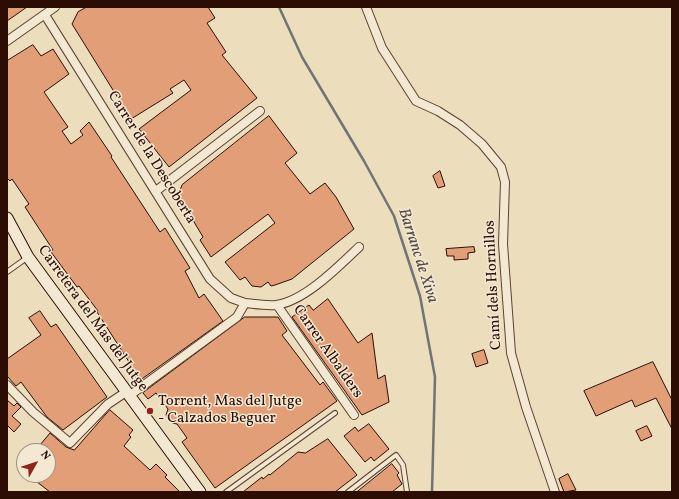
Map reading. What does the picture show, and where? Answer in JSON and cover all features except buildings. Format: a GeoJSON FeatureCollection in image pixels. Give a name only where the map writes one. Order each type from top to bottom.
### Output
{"type":"FeatureCollection","features":[{"type":"Feature","properties":{"kind":"street"},"geometry":{"type":"LineString","coordinates":[[7,41],[55,7]]}},
{"type":"Feature","properties":{"kind":"street","name":"Camí dels Hornillos"},"geometry":{"type":"LineString","coordinates":[[366,7],[382,48],[416,100],[438,111],[460,125],[482,144],[501,167],[505,182],[503,244],[511,353],[526,407],[555,492]]}},
{"type":"Feature","properties":{"kind":"street","name":"Carrer de la Descoberta"},"geometry":{"type":"LineString","coordinates":[[45,15],[210,279],[223,293],[232,298],[245,303],[277,305]]}},
{"type":"Feature","properties":{"kind":"street"},"geometry":{"type":"LineString","coordinates":[[156,191],[260,111]]}},
{"type":"Feature","properties":{"kind":"street","name":"Carretera del Mas del Jutge"},"geometry":{"type":"LineString","coordinates":[[7,218],[28,257],[200,492]]}},
{"type":"Feature","properties":{"kind":"street"},"geometry":{"type":"LineString","coordinates":[[277,305],[304,293],[333,271],[359,247]]}},
{"type":"Feature","properties":{"kind":"street"},"geometry":{"type":"LineString","coordinates":[[7,385],[33,412],[70,443],[108,404],[127,394],[237,317],[245,303]]}},
{"type":"Feature","properties":{"kind":"street","name":"Carrer Albalders"},"geometry":{"type":"LineString","coordinates":[[277,305],[354,415]]}},
{"type":"Feature","properties":{"kind":"lane"},"geometry":{"type":"LineString","coordinates":[[7,272],[28,257]]}},
{"type":"Feature","properties":{"kind":"lane"},"geometry":{"type":"LineString","coordinates":[[226,492],[335,413]]}},
{"type":"Feature","properties":{"kind":"lane"},"geometry":{"type":"LineString","coordinates":[[348,492],[396,455],[402,465],[406,492]]}},
{"type":"Feature","properties":{"kind":"waterway","name":"Barranc de Xiva"},"geometry":{"type":"LineString","coordinates":[[279,7],[302,57],[364,161],[394,216],[420,296],[435,377],[432,492]]}},
{"type":"Feature","properties":{"kind":"place","name":"Torrent, Mas del Jutge - Calzados Beguer"},"geometry":{"type":"Point","coordinates":[150,411]}}]}
